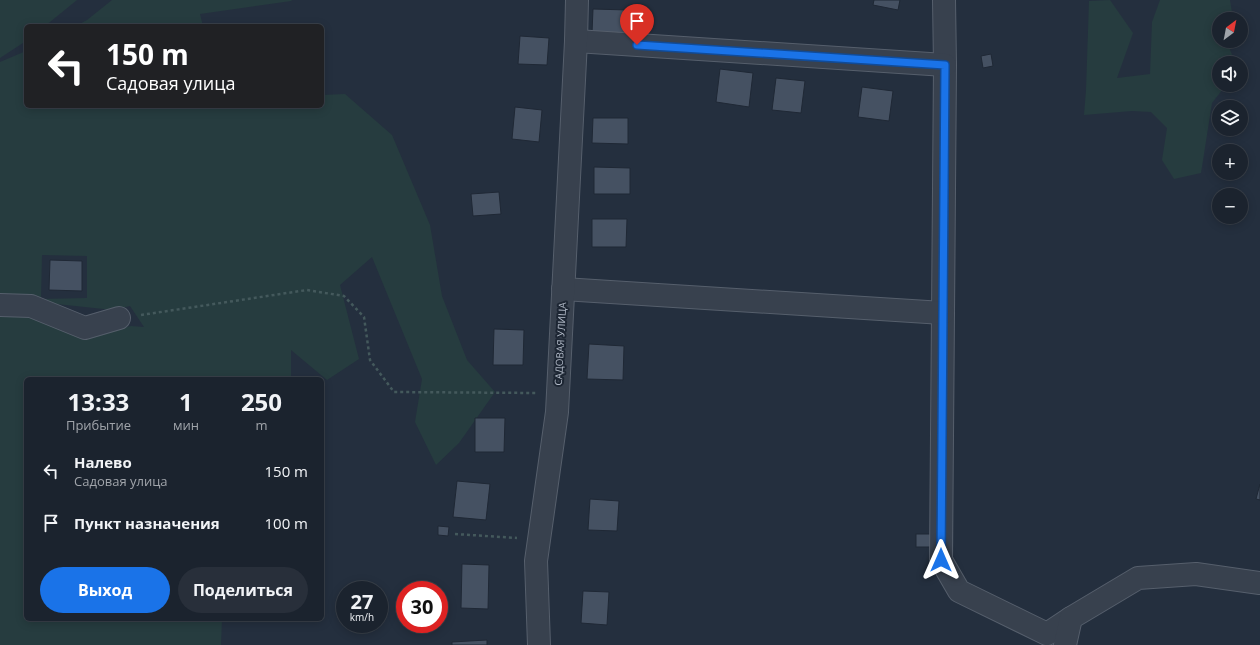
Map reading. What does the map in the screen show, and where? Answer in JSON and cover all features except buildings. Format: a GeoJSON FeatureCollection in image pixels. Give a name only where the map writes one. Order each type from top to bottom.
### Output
{"type":"FeatureCollection","features":[{"type":"Feature","properties":{"kind":"street","name":"САДОВАЯ УЛИЦА"},"geometry":{"type":"LineString","coordinates":[[539,645],[536,561],[557,412],[577,0]]}},
{"type":"Feature","properties":{"kind":"street"},"geometry":{"type":"LineString","coordinates":[[944,0],[945,65],[941,560],[959,591],[1047,634],[1138,578],[1196,574],[1260,583]]}},
{"type":"Feature","properties":{"kind":"street"},"geometry":{"type":"LineString","coordinates":[[576,41],[945,65]]}},
{"type":"Feature","properties":{"kind":"street"},"geometry":{"type":"LineString","coordinates":[[563,289],[943,312]]}},
{"type":"Feature","properties":{"kind":"street"},"geometry":{"type":"LineString","coordinates":[[0,305],[32,306],[85,328],[119,318]]}},
{"type":"Feature","properties":{"kind":"street"},"geometry":{"type":"LineString","coordinates":[[1065,645],[1071,618]]}},
{"type":"Feature","properties":{"kind":"path"},"geometry":{"type":"LineString","coordinates":[[119,318],[306,290],[344,296],[364,317],[370,360],[394,392],[558,393]]}},
{"type":"Feature","properties":{"kind":"path"},"geometry":{"type":"LineString","coordinates":[[455,534],[539,539]]}},
{"type":"Feature","properties":{"kind":"green space"},"geometry":{"type":"Polygon","coordinates":[[[0,0],[77,0],[47,24],[24,24],[24,42],[0,58],[0,0]]]}},
{"type":"Feature","properties":{"kind":"green space"},"geometry":{"type":"Polygon","coordinates":[[[112,0],[292,0],[200,14],[202,24],[80,24],[112,0]]]}},
{"type":"Feature","properties":{"kind":"green space"},"geometry":{"type":"Polygon","coordinates":[[[1110,0],[1133,33],[1117,78],[1150,74],[1152,22],[1160,0],[1230,0],[1232,12],[1212,12],[1212,48],[1229,48],[1232,56],[1212,56],[1212,92],[1221,92],[1214,100],[1212,100],[1201,173],[1174,179],[1162,160],[1167,128],[1151,112],[1132,111],[1084,115],[1089,1],[1110,0]]]}},
{"type":"Feature","properties":{"kind":"green space"},"geometry":{"type":"Polygon","coordinates":[[[24,52],[24,108],[324,108],[324,95],[345,94],[392,135],[430,225],[442,296],[467,360],[495,392],[459,443],[436,465],[415,422],[422,379],[372,257],[340,285],[359,359],[327,380],[291,350],[291,377],[24,377],[24,621],[222,621],[221,645],[0,645],[0,314],[51,316],[83,337],[131,326],[144,327],[130,306],[113,310],[0,298],[0,62],[24,52]],[[42,255],[41,299],[87,298],[87,256],[42,255]]]}},
{"type":"Feature","properties":{"kind":"route"},"geometry":{"type":"LineString","coordinates":[[637,45],[945,65],[941,560]]}}]}
